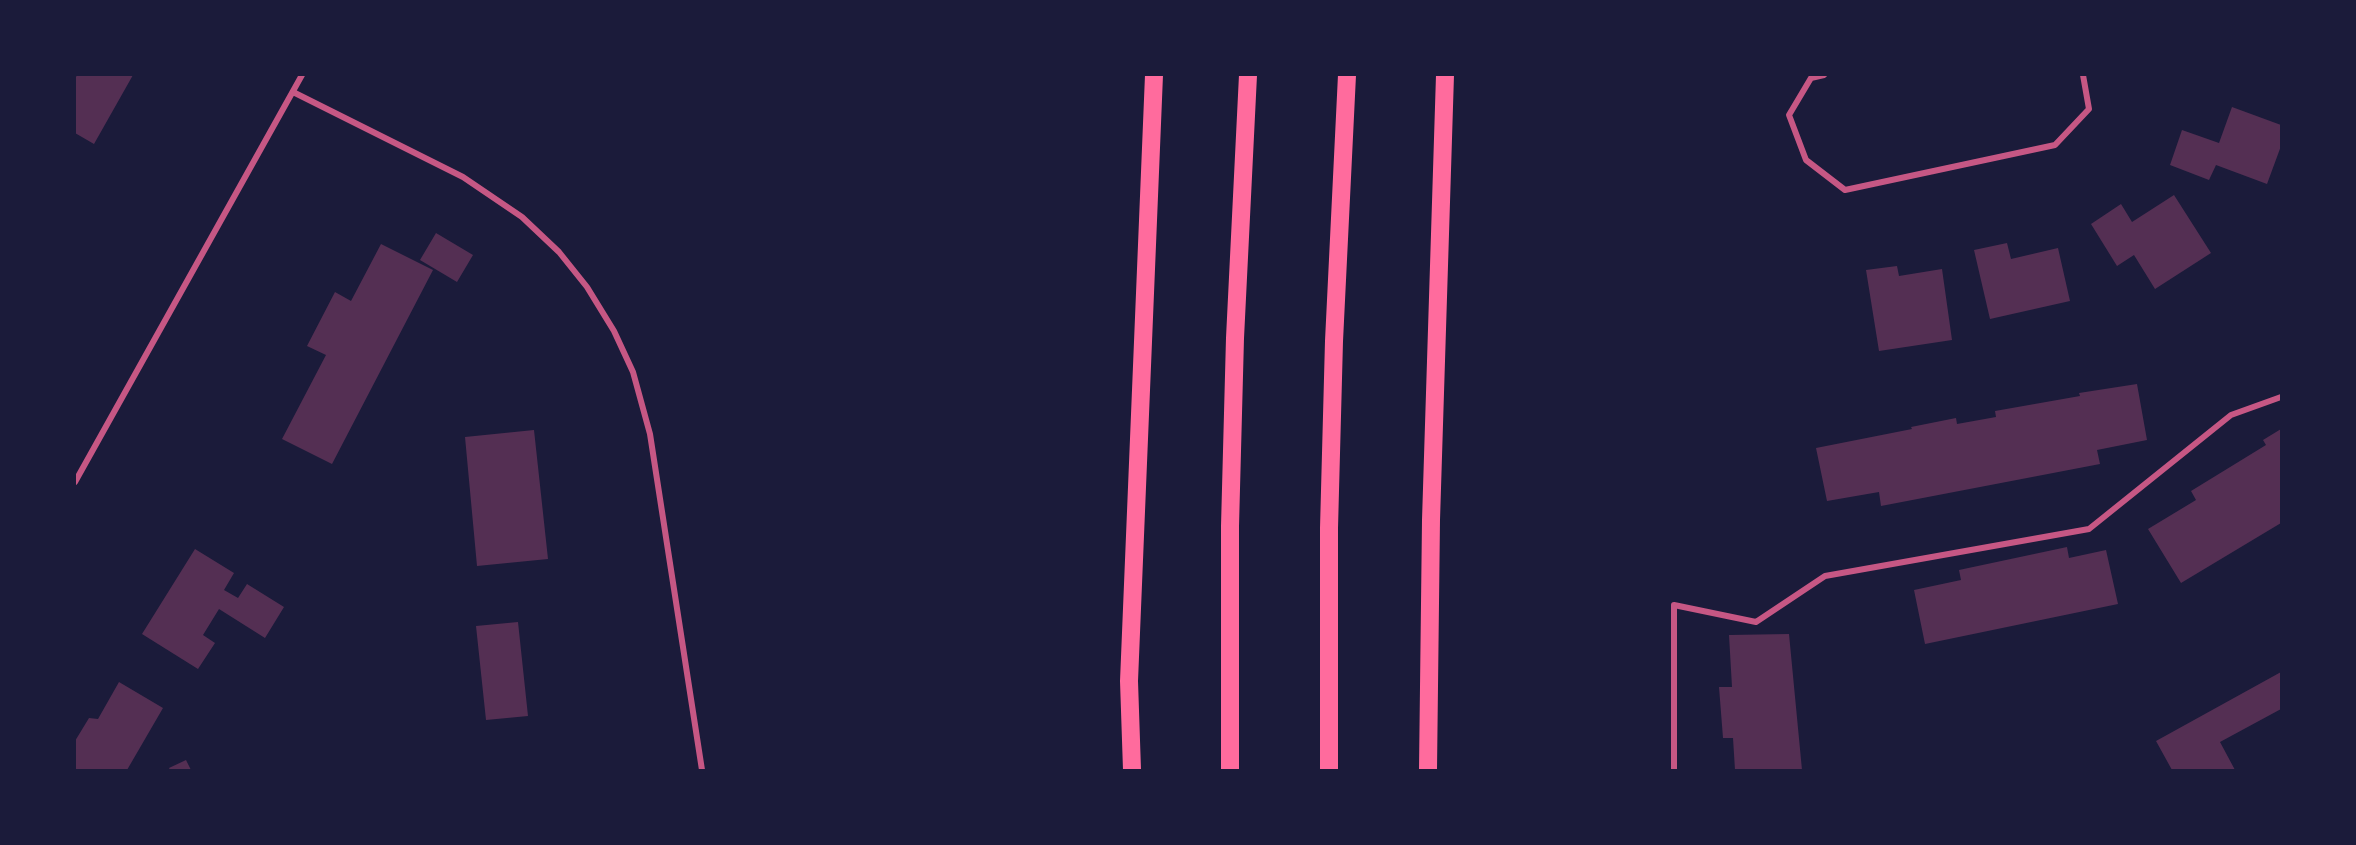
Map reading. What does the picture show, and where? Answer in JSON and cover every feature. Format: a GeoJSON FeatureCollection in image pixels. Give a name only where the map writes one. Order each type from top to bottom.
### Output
{"type":"FeatureCollection","features":[{"type":"Feature","properties":{"kind":"highway"},"geometry":{"type":"LineString","coordinates":[[1132,770],[1129,681],[1154,75]]}},
{"type":"Feature","properties":{"kind":"highway"},"geometry":{"type":"LineString","coordinates":[[1230,770],[1230,515],[1235,327],[1248,75]]}},
{"type":"Feature","properties":{"kind":"highway"},"geometry":{"type":"LineString","coordinates":[[1329,770],[1329,528],[1334,341],[1347,75]]}},
{"type":"Feature","properties":{"kind":"highway"},"geometry":{"type":"LineString","coordinates":[[1428,770],[1431,520],[1444,75]]}},
{"type":"Feature","properties":{"kind":"street"},"geometry":{"type":"LineString","coordinates":[[75,482],[302,75]]}},
{"type":"Feature","properties":{"kind":"street"},"geometry":{"type":"LineString","coordinates":[[1824,75],[1811,78],[1789,115],[1806,160],[1845,190],[2055,145],[2089,110],[2083,75]]}},
{"type":"Feature","properties":{"kind":"street"},"geometry":{"type":"LineString","coordinates":[[293,92],[463,177],[522,217],[559,252],[587,287],[614,331],[633,372],[650,434],[702,770]]}},
{"type":"Feature","properties":{"kind":"street"},"geometry":{"type":"LineString","coordinates":[[1674,770],[1674,605],[1756,622],[1825,576],[2089,529],[2232,415],[2281,397]]}},
{"type":"Feature","properties":{"kind":"building"},"geometry":{"type":"Polygon","coordinates":[[[77,75],[133,75],[94,144],[75,133],[75,79],[77,75]]]}},
{"type":"Feature","properties":{"kind":"building"},"geometry":{"type":"Polygon","coordinates":[[[2232,107],[2281,125],[2281,146],[2267,184],[2216,165],[2209,180],[2170,165],[2182,130],[2219,143],[2232,107]]]}},
{"type":"Feature","properties":{"kind":"building"},"geometry":{"type":"Polygon","coordinates":[[[2174,195],[2211,253],[2155,289],[2134,255],[2117,266],[2091,224],[2121,204],[2132,222],[2174,195]]]}},
{"type":"Feature","properties":{"kind":"building"},"geometry":{"type":"Polygon","coordinates":[[[436,233],[473,255],[457,282],[420,260],[436,233]]]}},
{"type":"Feature","properties":{"kind":"building"},"geometry":{"type":"Polygon","coordinates":[[[2007,243],[2011,259],[2058,248],[2070,301],[1990,319],[1974,250],[2007,243]]]}},
{"type":"Feature","properties":{"kind":"building"},"geometry":{"type":"Polygon","coordinates":[[[381,244],[433,270],[332,464],[282,439],[326,355],[307,346],[335,292],[351,301],[381,244]]]}},
{"type":"Feature","properties":{"kind":"building"},"geometry":{"type":"Polygon","coordinates":[[[1897,266],[1899,276],[1942,269],[1952,340],[1879,351],[1866,270],[1897,266]]]}},
{"type":"Feature","properties":{"kind":"building"},"geometry":{"type":"Polygon","coordinates":[[[2137,384],[2147,440],[2097,450],[2100,464],[1881,506],[1879,492],[1827,501],[1816,448],[1956,418],[1957,424],[1996,417],[1995,411],[2080,396],[2079,393],[2137,384]]]}},
{"type":"Feature","properties":{"kind":"building"},"geometry":{"type":"Polygon","coordinates":[[[2281,429],[2281,523],[2181,583],[2148,529],[2196,500],[2191,491],[2266,445],[2263,440],[2281,429]]]}},
{"type":"Feature","properties":{"kind":"building"},"geometry":{"type":"Polygon","coordinates":[[[534,430],[548,559],[477,566],[465,437],[534,430]]]}},
{"type":"Feature","properties":{"kind":"building"},"geometry":{"type":"Polygon","coordinates":[[[2067,547],[2069,558],[2106,550],[2118,604],[1925,644],[1914,590],[1961,580],[1959,570],[2067,547]]]}},
{"type":"Feature","properties":{"kind":"building"},"geometry":{"type":"Polygon","coordinates":[[[195,549],[234,573],[224,590],[238,598],[247,584],[284,607],[265,638],[219,609],[203,635],[215,643],[198,669],[142,634],[195,549]]]}},
{"type":"Feature","properties":{"kind":"building"},"geometry":{"type":"Polygon","coordinates":[[[518,622],[528,716],[486,720],[476,626],[518,622]]]}},
{"type":"Feature","properties":{"kind":"building"},"geometry":{"type":"Polygon","coordinates":[[[1789,634],[1802,770],[1735,770],[1733,738],[1723,738],[1719,687],[1732,687],[1729,635],[1789,634]]]}},
{"type":"Feature","properties":{"kind":"building"},"geometry":{"type":"Polygon","coordinates":[[[2281,672],[2281,709],[2220,742],[2235,770],[2172,770],[2156,741],[2281,672]]]}},
{"type":"Feature","properties":{"kind":"building"},"geometry":{"type":"Polygon","coordinates":[[[119,682],[163,708],[127,770],[75,770],[75,741],[89,718],[98,719],[119,682]]]}},
{"type":"Feature","properties":{"kind":"building"},"geometry":{"type":"Polygon","coordinates":[[[186,760],[191,770],[170,770],[169,768],[186,760]]]}}]}
